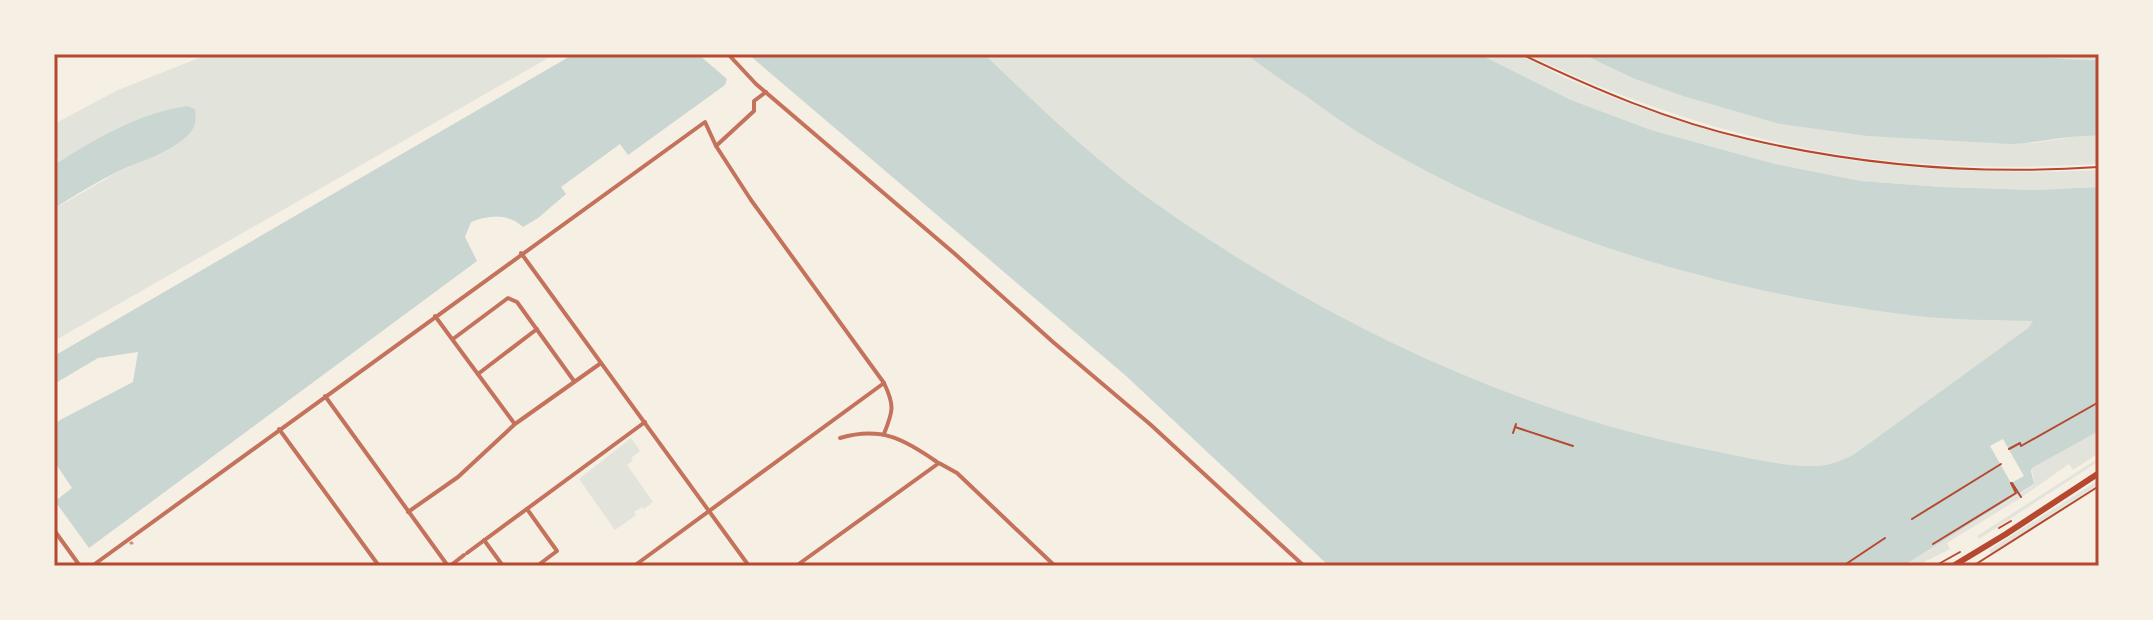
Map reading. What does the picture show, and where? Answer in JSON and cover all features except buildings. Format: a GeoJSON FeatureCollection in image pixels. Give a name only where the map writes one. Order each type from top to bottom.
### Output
{"type":"FeatureCollection","features":[{"type":"Feature","properties":{"kind":"main road"},"geometry":{"type":"LineString","coordinates":[[1953,566],[2099,473]]}},
{"type":"Feature","properties":{"kind":"street"},"geometry":{"type":"LineString","coordinates":[[728,54],[766,92],[1151,425],[1304,566]]}},
{"type":"Feature","properties":{"kind":"street"},"geometry":{"type":"LineString","coordinates":[[716,146],[754,111],[754,101],[766,92]]}},
{"type":"Feature","properties":{"kind":"street"},"geometry":{"type":"LineString","coordinates":[[92,566],[705,122],[716,146],[751,200],[884,383],[893,410],[884,434]]}},
{"type":"Feature","properties":{"kind":"street"},"geometry":{"type":"LineString","coordinates":[[521,253],[749,566]]}},
{"type":"Feature","properties":{"kind":"street"},"geometry":{"type":"LineString","coordinates":[[453,339],[508,298],[517,302],[574,381]]}},
{"type":"Feature","properties":{"kind":"street"},"geometry":{"type":"LineString","coordinates":[[435,316],[515,424]]}},
{"type":"Feature","properties":{"kind":"street"},"geometry":{"type":"LineString","coordinates":[[478,374],[537,329]]}},
{"type":"Feature","properties":{"kind":"street"},"geometry":{"type":"LineString","coordinates":[[408,512],[458,477],[515,424],[601,363]]}},
{"type":"Feature","properties":{"kind":"street"},"geometry":{"type":"LineString","coordinates":[[634,566],[884,383]]}},
{"type":"Feature","properties":{"kind":"street"},"geometry":{"type":"LineString","coordinates":[[325,396],[449,566],[645,422]]}},
{"type":"Feature","properties":{"kind":"street"},"geometry":{"type":"LineString","coordinates":[[279,429],[379,566]]}},
{"type":"Feature","properties":{"kind":"street"},"geometry":{"type":"LineString","coordinates":[[840,438],[855,434],[884,434],[907,442],[957,473],[1055,566]]}},
{"type":"Feature","properties":{"kind":"street"},"geometry":{"type":"LineString","coordinates":[[796,566],[939,463]]}},
{"type":"Feature","properties":{"kind":"street"},"geometry":{"type":"LineString","coordinates":[[527,509],[557,551],[537,566]]}},
{"type":"Feature","properties":{"kind":"street"},"geometry":{"type":"LineString","coordinates":[[54,530],[80,566]]}},
{"type":"Feature","properties":{"kind":"street"},"geometry":{"type":"LineString","coordinates":[[484,540],[503,566]]}},
{"type":"Feature","properties":{"kind":"path"},"geometry":{"type":"LineString","coordinates":[[1521,54],[1583,84],[1666,115],[1746,139],[1827,155],[1894,164],[1986,169],[2099,167]]}},
{"type":"Feature","properties":{"kind":"path"},"geometry":{"type":"LineString","coordinates":[[2016,436],[2021,446],[2099,402]]}},
{"type":"Feature","properties":{"kind":"path"},"geometry":{"type":"LineString","coordinates":[[1513,433],[1516,426],[1573,446]]}},
{"type":"Feature","properties":{"kind":"path"},"geometry":{"type":"LineString","coordinates":[[2009,449],[2020,443]]}},
{"type":"Feature","properties":{"kind":"path"},"geometry":{"type":"LineString","coordinates":[[1912,519],[2001,464]]}},
{"type":"Feature","properties":{"kind":"path"},"geometry":{"type":"LineString","coordinates":[[1933,544],[2016,493],[2012,483],[2021,497]]}},
{"type":"Feature","properties":{"kind":"path"},"geometry":{"type":"LineString","coordinates":[[1973,566],[2099,486]]}},
{"type":"Feature","properties":{"kind":"path"},"geometry":{"type":"LineString","coordinates":[[1992,533],[2018,516]]}},
{"type":"Feature","properties":{"kind":"path"},"geometry":{"type":"LineString","coordinates":[[1843,566],[1885,538]]}},
{"type":"Feature","properties":{"kind":"path"},"geometry":{"type":"LineString","coordinates":[[1935,566],[1963,551]]}},
{"type":"Feature","properties":{"kind":"shaded area"},"geometry":{"type":"Polygon","coordinates":[[[209,54],[555,54],[54,341],[54,209],[118,172],[167,150],[187,106],[134,121],[54,165],[54,124],[118,90],[209,54]]]}},
{"type":"Feature","properties":{"kind":"shaded area"},"geometry":{"type":"Polygon","coordinates":[[[574,54],[698,54],[727,79],[725,85],[628,155],[620,144],[561,187],[566,194],[523,227],[511,219],[498,217],[471,222],[465,237],[477,261],[89,548],[55,501],[72,488],[54,461],[54,426],[133,382],[138,352],[98,358],[54,384],[54,356],[574,54]]]}},
{"type":"Feature","properties":{"kind":"shaded area"},"geometry":{"type":"Polygon","coordinates":[[[748,54],[984,54],[1087,149],[1151,200],[1238,258],[1347,320],[1460,374],[1578,417],[1699,448],[1801,466],[1833,463],[1853,455],[2028,328],[2033,321],[1931,317],[1844,306],[1698,275],[1626,254],[1487,201],[1420,168],[1356,131],[1247,54],[1479,54],[1571,100],[1651,130],[1775,164],[1861,181],[1941,187],[2035,190],[2099,187],[2099,431],[2032,468],[2034,484],[1903,566],[1329,566],[1125,375],[748,54]]]}},
{"type":"Feature","properties":{"kind":"shaded area"},"geometry":{"type":"Polygon","coordinates":[[[984,54],[1247,54],[1355,130],[1414,164],[1513,212],[1601,245],[1697,275],[1851,307],[1921,316],[2033,321],[2028,328],[1853,455],[1833,463],[1817,466],[1784,464],[1638,434],[1578,417],[1460,374],[1292,290],[1194,230],[1123,179],[1052,119],[984,54]]]}},
{"type":"Feature","properties":{"kind":"shaded area"},"geometry":{"type":"Polygon","coordinates":[[[1479,54],[1522,57],[1586,87],[1668,118],[1800,152],[1949,170],[2099,170],[2099,187],[2035,190],[1941,187],[1861,181],[1775,164],[1651,130],[1571,100],[1479,54]]]}},
{"type":"Feature","properties":{"kind":"shaded area"},"geometry":{"type":"Polygon","coordinates":[[[1526,54],[1582,54],[1780,124],[1867,136],[2034,143],[2085,135],[2099,136],[2099,164],[1999,167],[1932,164],[1865,158],[1792,146],[1714,126],[1637,101],[1526,54]]]}},
{"type":"Feature","properties":{"kind":"shaded area"},"geometry":{"type":"Polygon","coordinates":[[[1582,54],[1957,54],[2099,60],[2099,136],[2011,144],[1867,136],[1780,124],[1683,96],[1633,78],[1582,54]]]}},
{"type":"Feature","properties":{"kind":"shaded area"},"geometry":{"type":"Polygon","coordinates":[[[1957,54],[2099,54],[2099,60],[2075,61],[1957,54]]]}},
{"type":"Feature","properties":{"kind":"shaded area"},"geometry":{"type":"Polygon","coordinates":[[[187,106],[195,109],[195,124],[179,143],[119,171],[54,209],[54,165],[134,121],[187,106]]]}},
{"type":"Feature","properties":{"kind":"shaded area"},"geometry":{"type":"Polygon","coordinates":[[[2099,431],[2099,453],[2073,470],[2069,464],[1947,543],[1950,549],[1922,563],[1923,566],[1903,566],[2034,485],[2032,468],[2099,431]]]}},
{"type":"Feature","properties":{"kind":"shaded area"},"geometry":{"type":"Polygon","coordinates":[[[631,438],[640,451],[627,465],[653,502],[634,512],[636,515],[615,530],[579,479],[631,438]]]}},
{"type":"Feature","properties":{"kind":"shaded area"},"geometry":{"type":"Polygon","coordinates":[[[2099,458],[2099,461],[1979,539],[1977,536],[2099,458]]]}},
{"type":"Feature","properties":{"kind":"shaded area"},"geometry":{"type":"Polygon","coordinates":[[[2099,480],[2099,484],[1991,553],[1989,550],[2099,480]]]}},
{"type":"Feature","properties":{"kind":"pier"},"geometry":{"type":"Polygon","coordinates":[[[2003,439],[2024,476],[2011,483],[1990,446],[2003,439]]]}}]}
